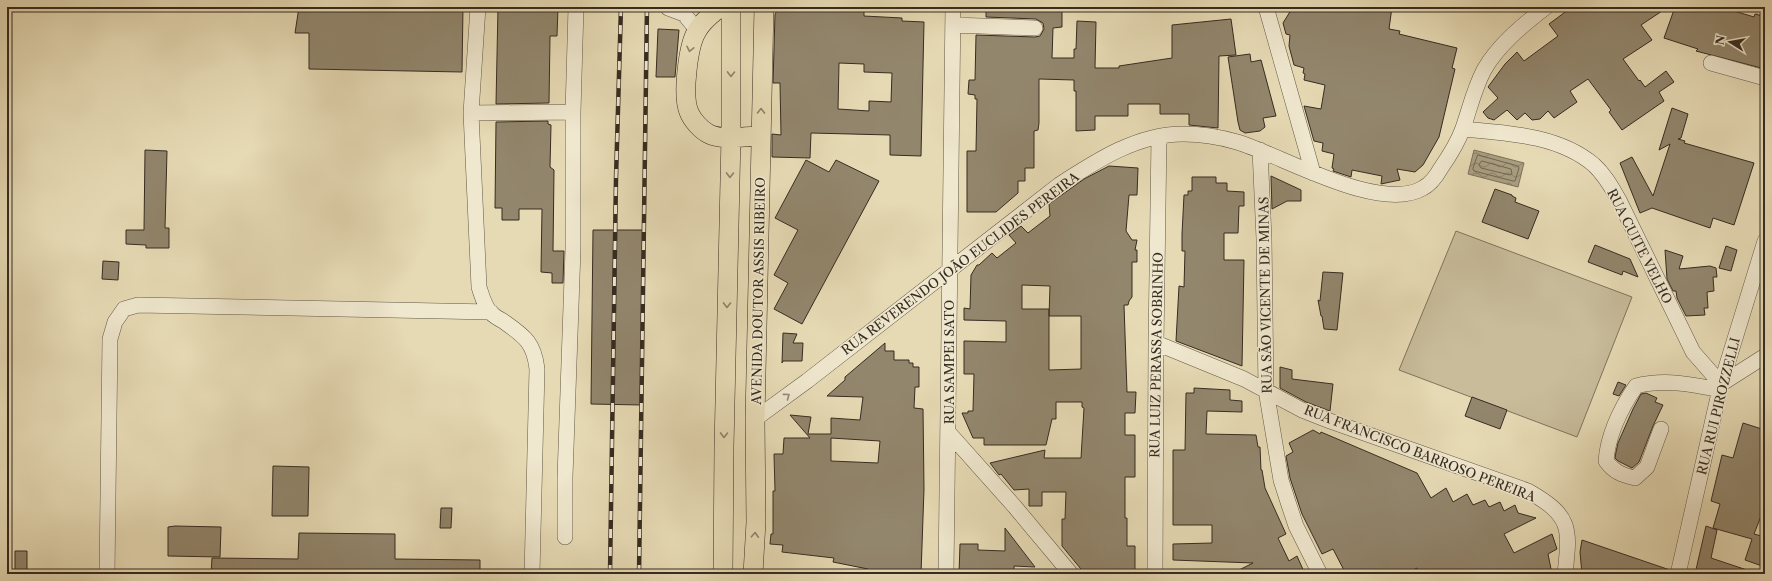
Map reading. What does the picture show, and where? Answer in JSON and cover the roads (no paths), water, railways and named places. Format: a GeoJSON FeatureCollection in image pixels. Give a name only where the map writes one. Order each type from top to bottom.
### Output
{"type":"FeatureCollection","features":[{"type":"Feature","properties":{"kind":"main road"},"geometry":{"type":"LineString","coordinates":[[720,7],[697,30],[690,46],[687,91],[689,112],[705,132],[719,137],[760,136]]}},
{"type":"Feature","properties":{"kind":"main road"},"geometry":{"type":"LineString","coordinates":[[723,574],[731,7]]}},
{"type":"Feature","properties":{"kind":"main road","name":"AVENIDA DOUTOR ASSIS RIBEIRO"},"geometry":{"type":"LineString","coordinates":[[753,574],[756,522],[755,418],[760,251],[760,136],[764,7]]}},
{"type":"Feature","properties":{"kind":"street"},"geometry":{"type":"LineString","coordinates":[[478,7],[471,113],[479,287],[484,301],[491,312],[526,338],[536,356],[537,369],[532,574]]}},
{"type":"Feature","properties":{"kind":"street"},"geometry":{"type":"LineString","coordinates":[[565,537],[565,477],[573,249],[573,112],[576,7]]}},
{"type":"Feature","properties":{"kind":"street","name":"RUA SAMPEI SATO"},"geometry":{"type":"LineString","coordinates":[[946,574],[952,7]]}},
{"type":"Feature","properties":{"kind":"street"},"geometry":{"type":"LineString","coordinates":[[1266,7],[1312,173]]}},
{"type":"Feature","properties":{"kind":"street","name":"RUA REVERENDO JOÃO EUCLIDES PEREIRA"},"geometry":{"type":"LineString","coordinates":[[755,418],[807,381],[1060,185],[1091,164],[1125,148],[1159,136],[1182,134],[1209,136],[1237,142],[1260,150],[1312,173],[1349,186],[1374,192],[1394,195],[1410,193],[1423,188],[1436,177],[1451,154],[1463,129],[1473,94],[1485,69],[1504,43],[1546,7]]}},
{"type":"Feature","properties":{"kind":"street"},"geometry":{"type":"LineString","coordinates":[[1761,7],[1765,8]]}},
{"type":"Feature","properties":{"kind":"street"},"geometry":{"type":"LineString","coordinates":[[668,8],[684,14],[697,30]]}},
{"type":"Feature","properties":{"kind":"street"},"geometry":{"type":"LineString","coordinates":[[953,25],[1034,28]]}},
{"type":"Feature","properties":{"kind":"street"},"geometry":{"type":"LineString","coordinates":[[1711,63],[1765,78]]}},
{"type":"Feature","properties":{"kind":"street"},"geometry":{"type":"LineString","coordinates":[[471,113],[573,112]]}},
{"type":"Feature","properties":{"kind":"street","name":"RUA CUITE VELHO"},"geometry":{"type":"LineString","coordinates":[[1463,129],[1543,140],[1563,146],[1580,155],[1595,166],[1619,200],[1693,352],[1720,387]]}},
{"type":"Feature","properties":{"kind":"street","name":"RUA LUIZ PERASSA SOBRINHO"},"geometry":{"type":"LineString","coordinates":[[1155,574],[1159,136]]}},
{"type":"Feature","properties":{"kind":"street","name":"RUA SÃO VICENTE DE MINAS"},"geometry":{"type":"LineString","coordinates":[[1260,150],[1264,239],[1266,390],[1281,480],[1296,526],[1320,574]]}},
{"type":"Feature","properties":{"kind":"street","name":"RUA RUI PIROZZELLI"},"geometry":{"type":"LineString","coordinates":[[1678,574],[1720,387],[1765,241]]}},
{"type":"Feature","properties":{"kind":"street"},"geometry":{"type":"LineString","coordinates":[[107,574],[110,339],[115,322],[124,309],[138,305],[491,312]]}},
{"type":"Feature","properties":{"kind":"street","name":"RUA FRANCISCO BARROSO PEREIRA"},"geometry":{"type":"LineString","coordinates":[[1156,343],[1212,365],[1266,390],[1302,410],[1528,491],[1544,500],[1556,510],[1567,527],[1568,545],[1565,574]]}},
{"type":"Feature","properties":{"kind":"street"},"geometry":{"type":"LineString","coordinates":[[1661,429],[1648,467],[1635,478],[1624,476],[1613,470],[1606,461],[1608,445],[1617,421],[1636,386],[1650,382],[1685,383],[1720,387],[1765,356]]}},
{"type":"Feature","properties":{"kind":"street"},"geometry":{"type":"LineString","coordinates":[[948,433],[1015,507],[1071,574]]}},
{"type":"Feature","properties":{"kind":"water"},"geometry":{"type":"Polygon","coordinates":[[[1474,150],[1524,163],[1518,187],[1468,174],[1474,150]]]}},
{"type":"Feature","properties":{"kind":"railway"},"geometry":{"type":"LineString","coordinates":[[610,574],[616,178],[621,7]]}},
{"type":"Feature","properties":{"kind":"railway"},"geometry":{"type":"LineString","coordinates":[[639,574],[647,7]]}}]}
